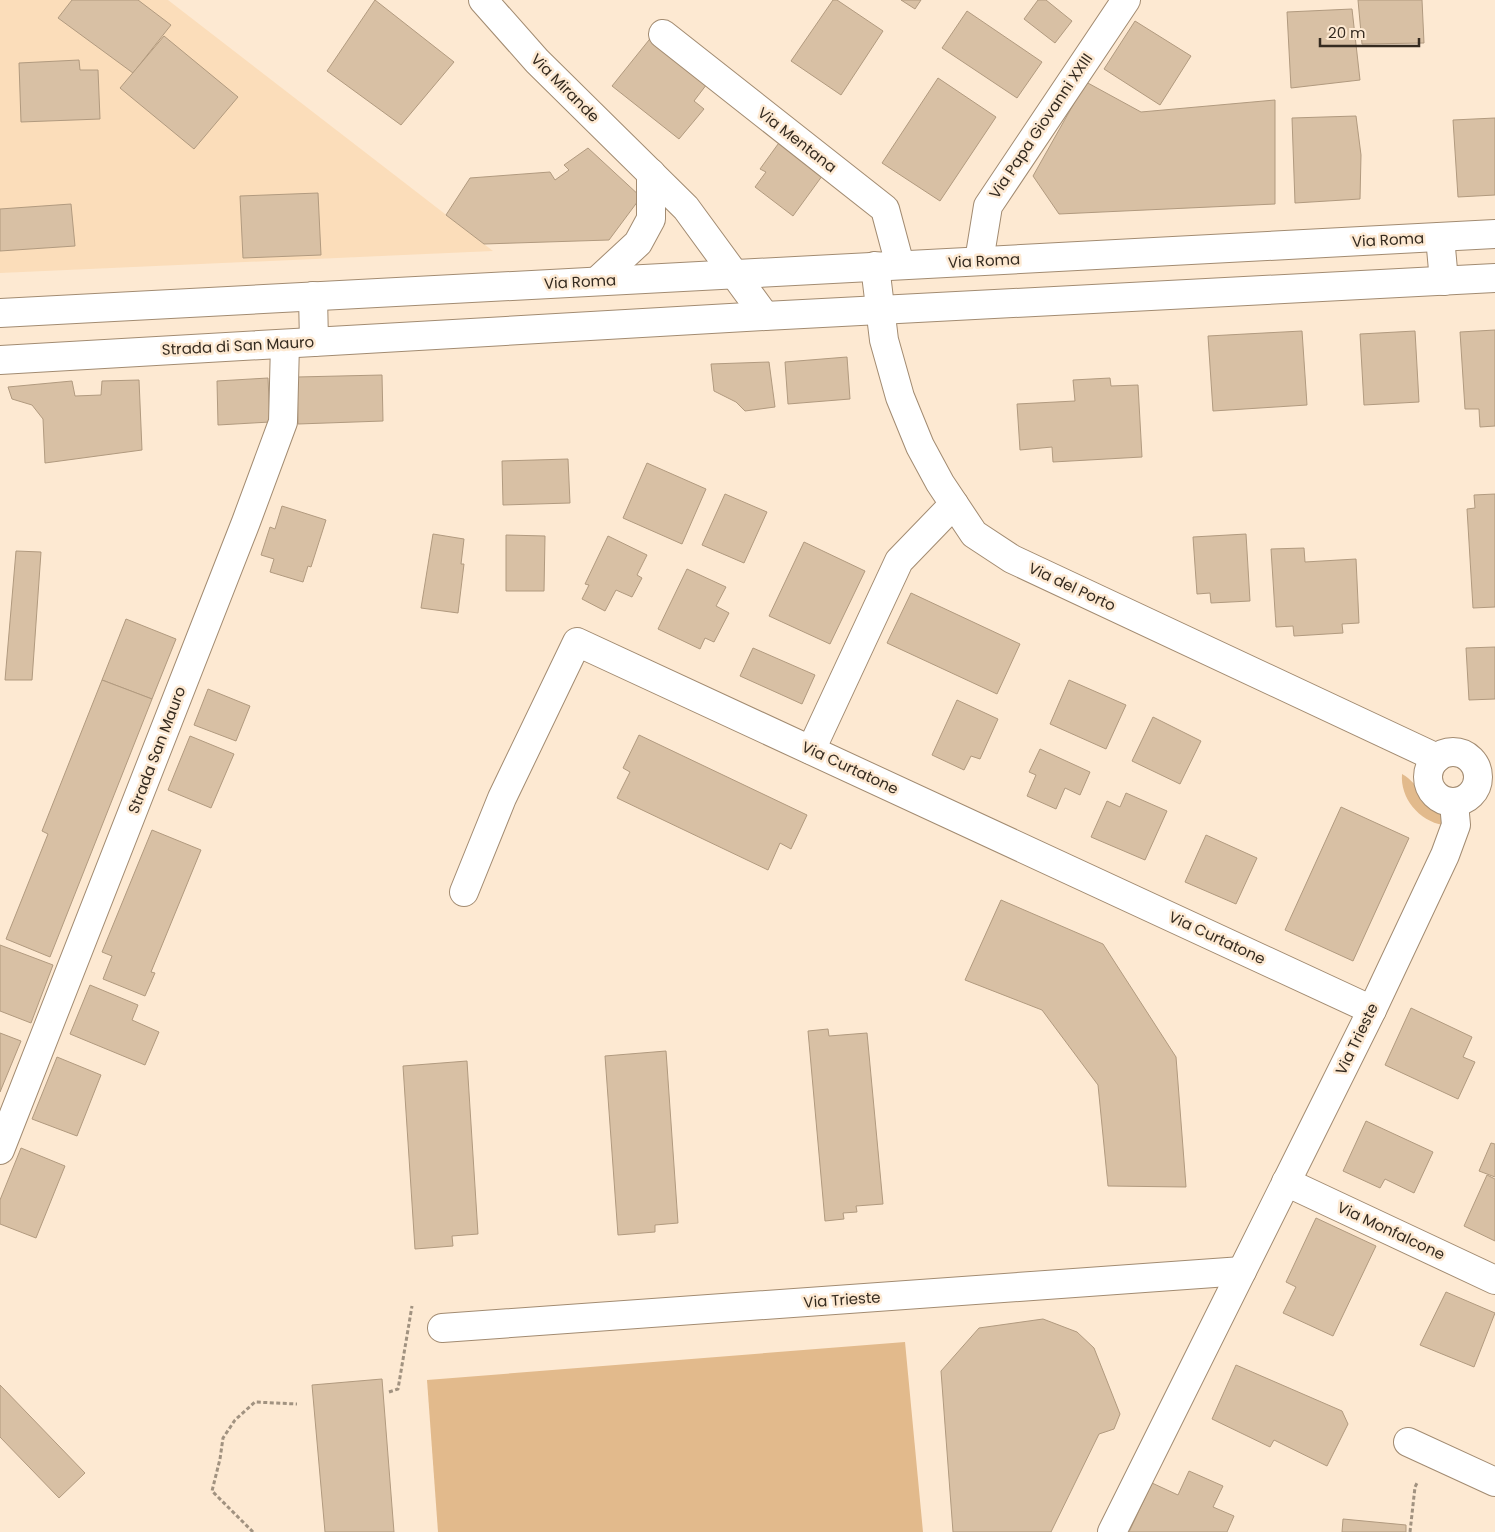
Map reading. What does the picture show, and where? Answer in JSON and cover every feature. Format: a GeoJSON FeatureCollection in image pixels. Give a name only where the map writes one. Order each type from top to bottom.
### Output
{"type":"FeatureCollection","features":[{"type":"Feature","properties":{"kind":"street","name":"Via Mirande"},"geometry":{"type":"LineString","coordinates":[[483,0],[537,61],[686,208],[765,316]]}},
{"type":"Feature","properties":{"kind":"street","name":"Via Papa Giovanni XXIII"},"geometry":{"type":"LineString","coordinates":[[979,261],[988,206],[1126,0]]}},
{"type":"Feature","properties":{"kind":"street","name":"Via Mentana"},"geometry":{"type":"LineString","coordinates":[[664,34],[885,209],[888,265]]}},
{"type":"Feature","properties":{"kind":"street"},"geometry":{"type":"LineString","coordinates":[[597,281],[638,243],[652,219],[651,173]]}},
{"type":"Feature","properties":{"kind":"street","name":"Via Roma"},"geometry":{"type":"LineString","coordinates":[[313,296],[979,261],[1165,242],[1440,237],[1495,234]]}},
{"type":"Feature","properties":{"kind":"street"},"geometry":{"type":"LineString","coordinates":[[1440,237],[1444,281]]}},
{"type":"Feature","properties":{"kind":"street","name":"Via del Porto"},"geometry":{"type":"LineString","coordinates":[[888,265],[881,311],[884,340],[900,397],[920,446],[974,534],[1012,559],[1437,758]]}},
{"type":"Feature","properties":{"kind":"street"},"geometry":{"type":"LineString","coordinates":[[765,316],[1495,278]]}},
{"type":"Feature","properties":{"kind":"street"},"geometry":{"type":"LineString","coordinates":[[0,313],[313,296],[314,342]]}},
{"type":"Feature","properties":{"kind":"street","name":"Strada di San Mauro"},"geometry":{"type":"LineString","coordinates":[[0,360],[765,316]]}},
{"type":"Feature","properties":{"kind":"street","name":"Strada San Mauro"},"geometry":{"type":"LineString","coordinates":[[0,1150],[246,522],[283,422],[285,344]]}},
{"type":"Feature","properties":{"kind":"street"},"geometry":{"type":"LineString","coordinates":[[812,750],[899,561],[954,504]]}},
{"type":"Feature","properties":{"kind":"street","name":"Via Curtatone"},"geometry":{"type":"LineString","coordinates":[[464,892],[502,798],[577,642],[1372,1010]]}},
{"type":"Feature","properties":{"kind":"street"},"geometry":{"type":"LineString","coordinates":[[1444,753],[1464,754],[1476,768],[1487,776],[1473,794],[1465,800],[1454,803],[1443,801],[1435,795],[1429,786],[1427,776],[1430,767],[1444,753]]}},
{"type":"Feature","properties":{"kind":"street","name":"Via Trieste"},"geometry":{"type":"LineString","coordinates":[[1112,1532],[1372,1010],[1451,840],[1456,826],[1454,803]]}},
{"type":"Feature","properties":{"kind":"street","name":"Via Monfalcone"},"geometry":{"type":"LineString","coordinates":[[1286,1182],[1495,1280]]}},
{"type":"Feature","properties":{"kind":"street","name":"Via Trieste"},"geometry":{"type":"LineString","coordinates":[[442,1328],[1242,1271]]}},
{"type":"Feature","properties":{"kind":"street"},"geometry":{"type":"LineString","coordinates":[[1420,1448],[1495,1482]]}},
{"type":"Feature","properties":{"kind":"path"},"geometry":{"type":"LineString","coordinates":[[389,1392],[398,1389],[412,1306]]}},
{"type":"Feature","properties":{"kind":"path"},"geometry":{"type":"LineString","coordinates":[[252,1532],[212,1491],[223,1438],[235,1420],[255,1402],[297,1404]]}},
{"type":"Feature","properties":{"kind":"path"},"geometry":{"type":"LineString","coordinates":[[1410,1532],[1420,1448]]}},
{"type":"Feature","properties":{"kind":"shaded area"},"geometry":{"type":"Polygon","coordinates":[[[0,0],[168,0],[493,251],[0,273],[0,0]]]}},
{"type":"Feature","properties":{"kind":"shaded area"},"geometry":{"type":"Polygon","coordinates":[[[1402,774],[1413,783],[1430,803],[1443,812],[1443,825],[1426,819],[1413,807],[1404,792],[1402,774]]]}},
{"type":"Feature","properties":{"kind":"shaded area"},"geometry":{"type":"Polygon","coordinates":[[[905,1342],[923,1532],[438,1532],[427,1380],[905,1342]]]}},
{"type":"Feature","properties":{"kind":"building"},"geometry":{"type":"Polygon","coordinates":[[[72,0],[138,0],[171,25],[133,73],[58,18],[72,0]]]}},
{"type":"Feature","properties":{"kind":"building"},"geometry":{"type":"Polygon","coordinates":[[[375,0],[454,62],[401,125],[327,71],[375,0]]]}},
{"type":"Feature","properties":{"kind":"building"},"geometry":{"type":"Polygon","coordinates":[[[833,0],[837,0],[883,31],[841,95],[791,61],[833,0]]]}},
{"type":"Feature","properties":{"kind":"building"},"geometry":{"type":"Polygon","coordinates":[[[901,0],[921,0],[915,9],[901,0]]]}},
{"type":"Feature","properties":{"kind":"building"},"geometry":{"type":"Polygon","coordinates":[[[1038,0],[1046,0],[1072,21],[1055,43],[1024,19],[1038,0]]]}},
{"type":"Feature","properties":{"kind":"building"},"geometry":{"type":"Polygon","coordinates":[[[1358,0],[1422,0],[1424,43],[1362,44],[1358,0]]]}},
{"type":"Feature","properties":{"kind":"building"},"geometry":{"type":"Polygon","coordinates":[[[1352,9],[1360,80],[1291,88],[1287,12],[1352,9]]]}},
{"type":"Feature","properties":{"kind":"building"},"geometry":{"type":"Polygon","coordinates":[[[967,11],[1042,62],[1017,98],[942,48],[967,11]]]}},
{"type":"Feature","properties":{"kind":"building"},"geometry":{"type":"Polygon","coordinates":[[[1135,21],[1191,56],[1160,105],[1104,69],[1135,21]]]}},
{"type":"Feature","properties":{"kind":"building"},"geometry":{"type":"Polygon","coordinates":[[[653,35],[710,80],[694,101],[704,109],[679,139],[612,86],[653,35]]]}},
{"type":"Feature","properties":{"kind":"building"},"geometry":{"type":"Polygon","coordinates":[[[164,36],[238,97],[194,149],[120,88],[164,36]]]}},
{"type":"Feature","properties":{"kind":"building"},"geometry":{"type":"Polygon","coordinates":[[[79,60],[80,70],[98,70],[100,119],[21,122],[19,63],[79,60]]]}},
{"type":"Feature","properties":{"kind":"building"},"geometry":{"type":"Polygon","coordinates":[[[938,78],[996,117],[940,201],[882,163],[938,78]]]}},
{"type":"Feature","properties":{"kind":"building"},"geometry":{"type":"Polygon","coordinates":[[[1086,82],[1141,112],[1275,100],[1275,204],[1059,214],[1033,176],[1086,82]]]}},
{"type":"Feature","properties":{"kind":"building"},"geometry":{"type":"Polygon","coordinates":[[[1356,116],[1361,155],[1360,199],[1295,203],[1292,118],[1356,116]]]}},
{"type":"Feature","properties":{"kind":"building"},"geometry":{"type":"Polygon","coordinates":[[[1495,118],[1495,195],[1458,197],[1453,120],[1495,118]]]}},
{"type":"Feature","properties":{"kind":"building"},"geometry":{"type":"Polygon","coordinates":[[[781,140],[825,172],[793,216],[755,187],[766,172],[760,169],[781,140]]]}},
{"type":"Feature","properties":{"kind":"building"},"geometry":{"type":"Polygon","coordinates":[[[588,148],[641,197],[609,240],[484,244],[446,215],[470,178],[550,172],[555,180],[569,170],[564,165],[588,148]]]}},
{"type":"Feature","properties":{"kind":"building"},"geometry":{"type":"Polygon","coordinates":[[[318,193],[321,255],[243,258],[240,196],[318,193]]]}},
{"type":"Feature","properties":{"kind":"building"},"geometry":{"type":"Polygon","coordinates":[[[71,204],[75,246],[0,251],[0,209],[71,204]]]}},
{"type":"Feature","properties":{"kind":"building"},"geometry":{"type":"Polygon","coordinates":[[[1495,330],[1495,426],[1480,427],[1479,409],[1465,409],[1460,332],[1495,330]]]}},
{"type":"Feature","properties":{"kind":"building"},"geometry":{"type":"Polygon","coordinates":[[[1302,331],[1307,405],[1213,411],[1208,336],[1302,331]]]}},
{"type":"Feature","properties":{"kind":"building"},"geometry":{"type":"Polygon","coordinates":[[[1415,331],[1419,402],[1364,405],[1360,334],[1415,331]]]}},
{"type":"Feature","properties":{"kind":"building"},"geometry":{"type":"Polygon","coordinates":[[[847,357],[850,399],[788,404],[785,362],[847,357]]]}},
{"type":"Feature","properties":{"kind":"building"},"geometry":{"type":"Polygon","coordinates":[[[769,362],[775,407],[745,411],[736,402],[714,391],[711,364],[769,362]]]}},
{"type":"Feature","properties":{"kind":"building"},"geometry":{"type":"Polygon","coordinates":[[[382,375],[383,421],[298,424],[297,377],[382,375]]]}},
{"type":"Feature","properties":{"kind":"building"},"geometry":{"type":"Polygon","coordinates":[[[268,378],[270,422],[218,425],[217,381],[268,378]]]}},
{"type":"Feature","properties":{"kind":"building"},"geometry":{"type":"Polygon","coordinates":[[[1110,378],[1111,386],[1138,385],[1142,457],[1053,462],[1052,447],[1020,450],[1017,404],[1075,401],[1073,380],[1110,378]]]}},
{"type":"Feature","properties":{"kind":"building"},"geometry":{"type":"Polygon","coordinates":[[[139,380],[142,450],[45,463],[43,419],[32,405],[12,399],[8,387],[72,381],[75,396],[101,395],[102,381],[139,380]]]}},
{"type":"Feature","properties":{"kind":"building"},"geometry":{"type":"Polygon","coordinates":[[[568,459],[570,503],[503,505],[502,461],[568,459]]]}},
{"type":"Feature","properties":{"kind":"building"},"geometry":{"type":"Polygon","coordinates":[[[647,463],[706,489],[682,544],[623,518],[647,463]]]}},
{"type":"Feature","properties":{"kind":"building"},"geometry":{"type":"Polygon","coordinates":[[[725,494],[767,512],[744,563],[702,545],[725,494]]]}},
{"type":"Feature","properties":{"kind":"building"},"geometry":{"type":"Polygon","coordinates":[[[1495,494],[1495,607],[1473,608],[1467,509],[1475,508],[1474,495],[1495,494]]]}},
{"type":"Feature","properties":{"kind":"building"},"geometry":{"type":"Polygon","coordinates":[[[282,506],[326,520],[311,567],[308,566],[303,582],[270,572],[274,559],[261,555],[270,527],[275,529],[282,506]]]}},
{"type":"Feature","properties":{"kind":"building"},"geometry":{"type":"Polygon","coordinates":[[[433,534],[464,539],[461,564],[464,564],[458,613],[421,608],[433,534]]]}},
{"type":"Feature","properties":{"kind":"building"},"geometry":{"type":"Polygon","coordinates":[[[1246,534],[1250,601],[1211,603],[1210,593],[1197,594],[1193,537],[1246,534]]]}},
{"type":"Feature","properties":{"kind":"building"},"geometry":{"type":"Polygon","coordinates":[[[506,535],[545,536],[544,591],[506,591],[506,535]]]}},
{"type":"Feature","properties":{"kind":"building"},"geometry":{"type":"Polygon","coordinates":[[[608,536],[647,555],[637,575],[642,578],[632,597],[616,590],[605,611],[582,599],[589,585],[585,584],[608,536]]]}},
{"type":"Feature","properties":{"kind":"building"},"geometry":{"type":"Polygon","coordinates":[[[804,542],[865,571],[830,644],[769,616],[804,542]]]}},
{"type":"Feature","properties":{"kind":"building"},"geometry":{"type":"Polygon","coordinates":[[[1304,548],[1305,562],[1356,559],[1359,623],[1342,624],[1343,633],[1294,636],[1293,626],[1276,627],[1271,549],[1304,548]]]}},
{"type":"Feature","properties":{"kind":"building"},"geometry":{"type":"Polygon","coordinates":[[[16,551],[41,552],[32,680],[5,680],[16,551]]]}},
{"type":"Feature","properties":{"kind":"building"},"geometry":{"type":"Polygon","coordinates":[[[687,569],[726,587],[716,606],[729,613],[714,642],[705,638],[700,649],[658,629],[687,569]]]}},
{"type":"Feature","properties":{"kind":"building"},"geometry":{"type":"Polygon","coordinates":[[[911,593],[1020,644],[997,694],[887,643],[911,593]]]}},
{"type":"Feature","properties":{"kind":"building"},"geometry":{"type":"Polygon","coordinates":[[[126,619],[176,639],[152,699],[102,680],[126,619]]]}},
{"type":"Feature","properties":{"kind":"building"},"geometry":{"type":"Polygon","coordinates":[[[1495,647],[1495,699],[1469,700],[1466,648],[1495,647]]]}},
{"type":"Feature","properties":{"kind":"building"},"geometry":{"type":"Polygon","coordinates":[[[753,648],[815,675],[802,704],[740,676],[753,648]]]}},
{"type":"Feature","properties":{"kind":"building"},"geometry":{"type":"Polygon","coordinates":[[[102,680],[152,699],[50,957],[6,939],[48,834],[42,831],[102,680]]]}},
{"type":"Feature","properties":{"kind":"building"},"geometry":{"type":"Polygon","coordinates":[[[1069,680],[1126,705],[1106,749],[1050,724],[1069,680]]]}},
{"type":"Feature","properties":{"kind":"building"},"geometry":{"type":"Polygon","coordinates":[[[208,689],[250,706],[236,741],[194,725],[208,689]]]}},
{"type":"Feature","properties":{"kind":"building"},"geometry":{"type":"Polygon","coordinates":[[[957,700],[998,719],[980,759],[971,756],[964,770],[932,755],[957,700]]]}},
{"type":"Feature","properties":{"kind":"building"},"geometry":{"type":"Polygon","coordinates":[[[1153,717],[1201,741],[1180,784],[1132,761],[1153,717]]]}},
{"type":"Feature","properties":{"kind":"building"},"geometry":{"type":"Polygon","coordinates":[[[639,735],[807,815],[791,849],[780,843],[768,870],[617,798],[630,772],[623,768],[639,735]]]}},
{"type":"Feature","properties":{"kind":"building"},"geometry":{"type":"Polygon","coordinates":[[[190,736],[234,754],[211,808],[168,790],[190,736]]]}},
{"type":"Feature","properties":{"kind":"building"},"geometry":{"type":"Polygon","coordinates":[[[1040,749],[1090,772],[1080,795],[1065,788],[1056,809],[1027,796],[1036,775],[1029,772],[1040,749]]]}},
{"type":"Feature","properties":{"kind":"building"},"geometry":{"type":"Polygon","coordinates":[[[1126,793],[1167,811],[1145,860],[1091,837],[1107,801],[1120,807],[1126,793]]]}},
{"type":"Feature","properties":{"kind":"building"},"geometry":{"type":"Polygon","coordinates":[[[1341,807],[1409,838],[1353,961],[1285,930],[1341,807]]]}},
{"type":"Feature","properties":{"kind":"building"},"geometry":{"type":"Polygon","coordinates":[[[152,830],[201,850],[151,972],[155,973],[145,996],[103,979],[112,956],[102,952],[152,830]]]}},
{"type":"Feature","properties":{"kind":"building"},"geometry":{"type":"Polygon","coordinates":[[[1206,835],[1257,858],[1236,904],[1185,882],[1206,835]]]}},
{"type":"Feature","properties":{"kind":"building"},"geometry":{"type":"Polygon","coordinates":[[[1001,900],[1103,944],[1176,1057],[1186,1187],[1108,1186],[1098,1085],[1042,1010],[965,980],[1001,900]]]}},
{"type":"Feature","properties":{"kind":"building"},"geometry":{"type":"Polygon","coordinates":[[[0,945],[53,965],[31,1023],[0,1011],[0,945]]]}},
{"type":"Feature","properties":{"kind":"building"},"geometry":{"type":"Polygon","coordinates":[[[90,985],[138,1005],[132,1020],[159,1032],[145,1065],[70,1034],[90,985]]]}},
{"type":"Feature","properties":{"kind":"building"},"geometry":{"type":"Polygon","coordinates":[[[1411,1008],[1472,1037],[1463,1057],[1475,1062],[1458,1099],[1385,1065],[1411,1008]]]}},
{"type":"Feature","properties":{"kind":"building"},"geometry":{"type":"Polygon","coordinates":[[[828,1029],[829,1036],[867,1033],[883,1204],[856,1206],[857,1212],[843,1213],[844,1219],[825,1221],[808,1031],[828,1029]]]}},
{"type":"Feature","properties":{"kind":"building"},"geometry":{"type":"Polygon","coordinates":[[[0,1033],[21,1041],[0,1092],[0,1033]]]}},
{"type":"Feature","properties":{"kind":"building"},"geometry":{"type":"Polygon","coordinates":[[[666,1051],[678,1223],[655,1225],[655,1232],[618,1235],[605,1056],[666,1051]]]}},
{"type":"Feature","properties":{"kind":"building"},"geometry":{"type":"Polygon","coordinates":[[[57,1057],[101,1075],[77,1136],[32,1119],[57,1057]]]}},
{"type":"Feature","properties":{"kind":"building"},"geometry":{"type":"Polygon","coordinates":[[[467,1061],[478,1234],[452,1236],[453,1246],[415,1249],[403,1066],[467,1061]]]}},
{"type":"Feature","properties":{"kind":"building"},"geometry":{"type":"Polygon","coordinates":[[[1366,1121],[1433,1152],[1414,1193],[1385,1179],[1380,1188],[1343,1171],[1366,1121]]]}},
{"type":"Feature","properties":{"kind":"building"},"geometry":{"type":"Polygon","coordinates":[[[1491,1143],[1495,1144],[1495,1177],[1479,1171],[1491,1143]]]}},
{"type":"Feature","properties":{"kind":"building"},"geometry":{"type":"Polygon","coordinates":[[[21,1148],[65,1166],[36,1238],[0,1224],[0,1200],[21,1148]]]}},
{"type":"Feature","properties":{"kind":"building"},"geometry":{"type":"Polygon","coordinates":[[[1487,1175],[1495,1179],[1495,1241],[1464,1226],[1487,1175]]]}},
{"type":"Feature","properties":{"kind":"building"},"geometry":{"type":"Polygon","coordinates":[[[1316,1218],[1376,1246],[1333,1336],[1283,1313],[1296,1287],[1286,1282],[1316,1218]]]}},
{"type":"Feature","properties":{"kind":"building"},"geometry":{"type":"Polygon","coordinates":[[[1446,1292],[1495,1313],[1474,1367],[1420,1345],[1446,1292]]]}},
{"type":"Feature","properties":{"kind":"building"},"geometry":{"type":"Polygon","coordinates":[[[1043,1319],[1077,1332],[1094,1348],[1120,1414],[1114,1429],[1099,1434],[1051,1532],[953,1532],[941,1371],[979,1328],[1043,1319]]]}},
{"type":"Feature","properties":{"kind":"building"},"geometry":{"type":"Polygon","coordinates":[[[1236,1365],[1342,1411],[1348,1424],[1327,1466],[1274,1440],[1270,1447],[1212,1419],[1236,1365]]]}},
{"type":"Feature","properties":{"kind":"building"},"geometry":{"type":"Polygon","coordinates":[[[382,1379],[394,1532],[325,1532],[312,1385],[382,1379]]]}},
{"type":"Feature","properties":{"kind":"building"},"geometry":{"type":"Polygon","coordinates":[[[0,1385],[85,1473],[59,1498],[0,1437],[0,1385]]]}},
{"type":"Feature","properties":{"kind":"building"},"geometry":{"type":"Polygon","coordinates":[[[1189,1471],[1223,1486],[1213,1507],[1234,1516],[1227,1532],[1129,1532],[1152,1483],[1178,1495],[1189,1471]]]}},
{"type":"Feature","properties":{"kind":"building"},"geometry":{"type":"Polygon","coordinates":[[[1343,1519],[1406,1525],[1406,1532],[1342,1532],[1343,1519]]]}}]}
